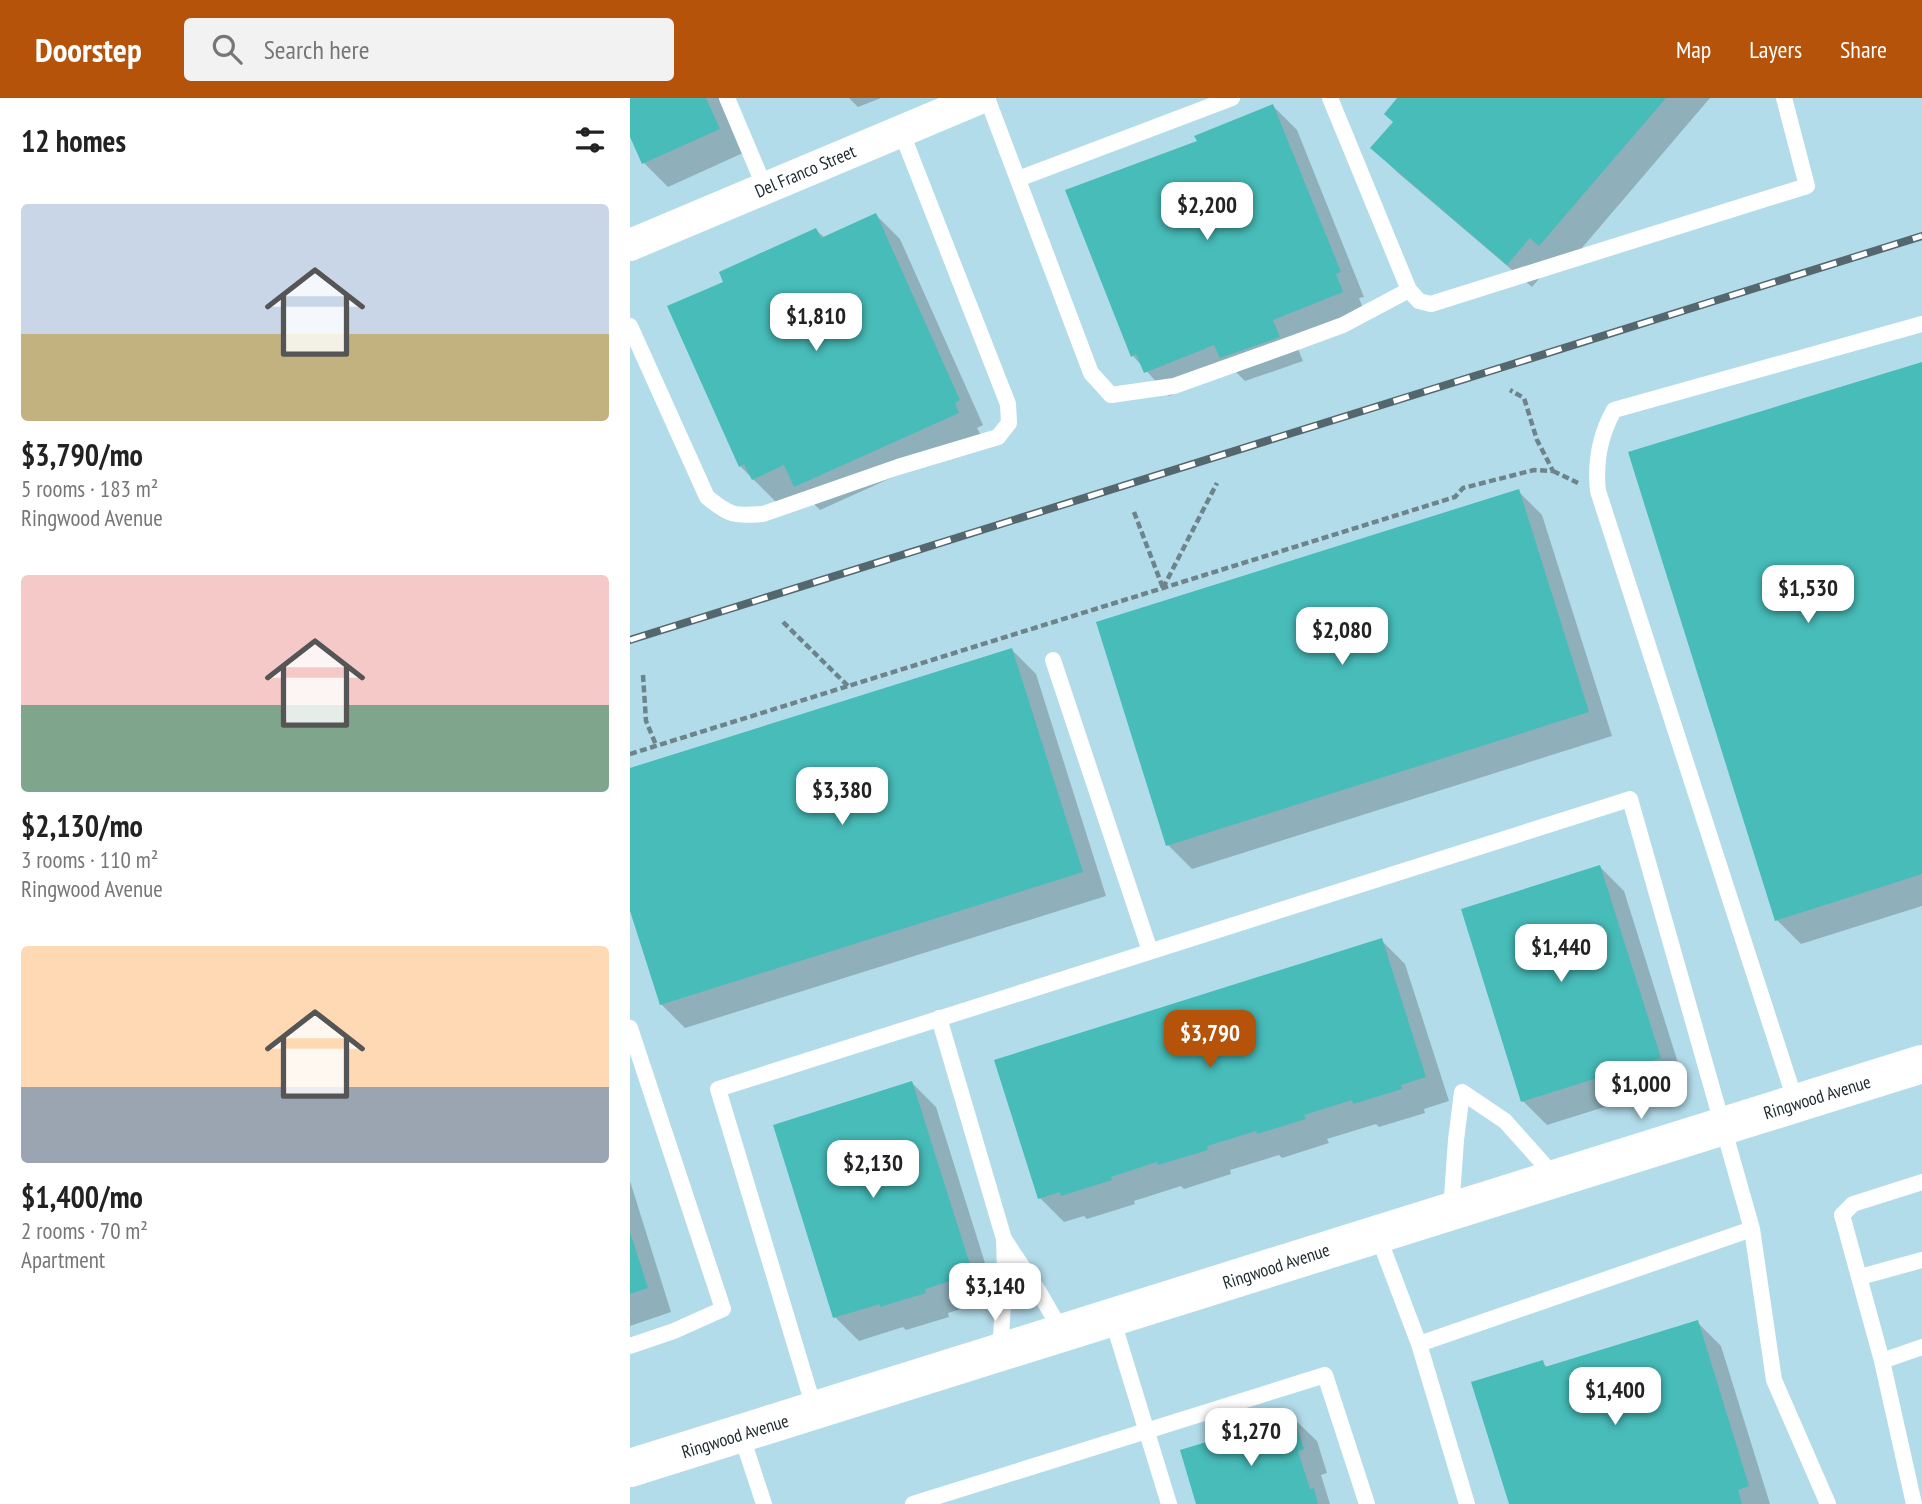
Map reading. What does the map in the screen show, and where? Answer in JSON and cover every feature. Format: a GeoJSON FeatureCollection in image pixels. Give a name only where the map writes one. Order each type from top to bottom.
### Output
{"type":"FeatureCollection","features":[{"type":"Feature","properties":{"kind":"street","name":"Del Franco Street"},"geometry":{"type":"LineString","coordinates":[[630,244],[980,98]]}},
{"type":"Feature","properties":{"kind":"street","name":"Ringwood Avenue"},"geometry":{"type":"LineString","coordinates":[[630,1468],[1922,1064]]}},
{"type":"Feature","properties":{"kind":"lane"},"geometry":{"type":"LineString","coordinates":[[727,98],[765,188]]}},
{"type":"Feature","properties":{"kind":"lane"},"geometry":{"type":"LineString","coordinates":[[987,98],[1091,373],[1111,396],[1174,386],[1343,325],[1409,290]]}},
{"type":"Feature","properties":{"kind":"lane"},"geometry":{"type":"LineString","coordinates":[[1018,180],[1232,98]]}},
{"type":"Feature","properties":{"kind":"lane"},"geometry":{"type":"LineString","coordinates":[[1330,98],[1409,290],[1419,301],[1431,304],[1807,186],[1784,98]]}},
{"type":"Feature","properties":{"kind":"lane"},"geometry":{"type":"LineString","coordinates":[[630,326],[707,497],[726,513],[763,514],[898,467],[998,437],[1009,424],[1009,404],[901,131]]}},
{"type":"Feature","properties":{"kind":"lane"},"geometry":{"type":"LineString","coordinates":[[1796,1104],[1598,491],[1596,475],[1601,441],[1603,429],[1614,410],[1922,324]]}},
{"type":"Feature","properties":{"kind":"lane"},"geometry":{"type":"LineString","coordinates":[[1053,660],[1150,951]]}},
{"type":"Feature","properties":{"kind":"lane"},"geometry":{"type":"LineString","coordinates":[[815,1411],[718,1089],[1630,799],[1752,1229],[1774,1380],[1828,1504]]}},
{"type":"Feature","properties":{"kind":"lane"},"geometry":{"type":"LineString","coordinates":[[939,1018],[1004,1239],[1005,1273],[1000,1352]]}},
{"type":"Feature","properties":{"kind":"lane"},"geometry":{"type":"LineString","coordinates":[[630,1030],[723,1309],[674,1331],[630,1346]]}},
{"type":"Feature","properties":{"kind":"lane"},"geometry":{"type":"LineString","coordinates":[[1451,1211],[1462,1092],[1506,1121],[1556,1178]]}},
{"type":"Feature","properties":{"kind":"lane"},"geometry":{"type":"LineString","coordinates":[[1914,1504],[1882,1361],[1842,1215],[1853,1204],[1922,1182]]}},
{"type":"Feature","properties":{"kind":"lane"},"geometry":{"type":"LineString","coordinates":[[1419,1344],[1752,1229]]}},
{"type":"Feature","properties":{"kind":"lane"},"geometry":{"type":"LineString","coordinates":[[1377,1234],[1419,1344],[1467,1504]]}},
{"type":"Feature","properties":{"kind":"lane"},"geometry":{"type":"LineString","coordinates":[[1004,1239],[1063,1333]]}},
{"type":"Feature","properties":{"kind":"lane"},"geometry":{"type":"LineString","coordinates":[[1860,1277],[1922,1260]]}},
{"type":"Feature","properties":{"kind":"lane"},"geometry":{"type":"LineString","coordinates":[[1112,1318],[1169,1504]]}},
{"type":"Feature","properties":{"kind":"lane"},"geometry":{"type":"LineString","coordinates":[[1882,1361],[1922,1347]]}},
{"type":"Feature","properties":{"kind":"lane"},"geometry":{"type":"LineString","coordinates":[[913,1504],[1325,1375],[1367,1504]]}},
{"type":"Feature","properties":{"kind":"lane"},"geometry":{"type":"LineString","coordinates":[[741,1434],[764,1504]]}},
{"type":"Feature","properties":{"kind":"path"},"geometry":{"type":"LineString","coordinates":[[630,754],[1455,497],[1463,488],[1534,470],[1553,471],[1537,440],[1524,398],[1510,390]]}},
{"type":"Feature","properties":{"kind":"path"},"geometry":{"type":"LineString","coordinates":[[1163,588],[1217,483]]}},
{"type":"Feature","properties":{"kind":"path"},"geometry":{"type":"LineString","coordinates":[[1134,512],[1163,588]]}},
{"type":"Feature","properties":{"kind":"path"},"geometry":{"type":"LineString","coordinates":[[783,622],[848,686]]}},
{"type":"Feature","properties":{"kind":"path"},"geometry":{"type":"LineString","coordinates":[[643,675],[646,722],[656,745]]}},
{"type":"Feature","properties":{"kind":"shaded area"},"geometry":{"type":"Polygon","coordinates":[[[630,98],[1922,98],[1922,1504],[630,1504],[630,98]]]}},
{"type":"Feature","properties":{"kind":"building"},"geometry":{"type":"Polygon","coordinates":[[[630,98],[706,98],[720,129],[642,164],[630,137],[630,98]]]}},
{"type":"Feature","properties":{"kind":"building"},"geometry":{"type":"Polygon","coordinates":[[[1397,98],[1666,98],[1539,246],[1530,238],[1507,265],[1370,148],[1393,122],[1384,114],[1397,98]]]}},
{"type":"Feature","properties":{"kind":"building"},"geometry":{"type":"Polygon","coordinates":[[[1273,104],[1341,272],[1336,274],[1343,292],[1273,320],[1280,337],[1220,358],[1214,345],[1144,373],[1136,354],[1131,357],[1065,190],[1197,141],[1194,136],[1273,104]]]}},
{"type":"Feature","properties":{"kind":"building"},"geometry":{"type":"Polygon","coordinates":[[[876,213],[960,400],[955,403],[959,413],[794,487],[784,465],[752,480],[744,464],[739,467],[667,306],[723,282],[719,272],[816,228],[821,238],[876,213]]]}},
{"type":"Feature","properties":{"kind":"building"},"geometry":{"type":"Polygon","coordinates":[[[1922,362],[1922,874],[1775,921],[1628,452],[1922,362]]]}},
{"type":"Feature","properties":{"kind":"building"},"geometry":{"type":"Polygon","coordinates":[[[1519,489],[1589,712],[1166,846],[1096,622],[1519,489]]]}},
{"type":"Feature","properties":{"kind":"building"},"geometry":{"type":"Polygon","coordinates":[[[1012,648],[1083,872],[660,1005],[630,911],[630,768],[1012,648]]]}},
{"type":"Feature","properties":{"kind":"building"},"geometry":{"type":"Polygon","coordinates":[[[1600,865],[1661,1058],[1521,1102],[1461,909],[1600,865]]]}},
{"type":"Feature","properties":{"kind":"building"},"geometry":{"type":"Polygon","coordinates":[[[1382,938],[1426,1077],[1401,1085],[1402,1089],[1353,1104],[1352,1100],[1304,1115],[1306,1119],[1207,1146],[1208,1150],[1158,1165],[1157,1162],[1061,1196],[1060,1192],[1038,1199],[994,1060],[1382,938]]]}},
{"type":"Feature","properties":{"kind":"building"},"geometry":{"type":"Polygon","coordinates":[[[912,1081],[973,1274],[925,1289],[926,1293],[833,1318],[773,1125],[912,1081]]]}},
{"type":"Feature","properties":{"kind":"building"},"geometry":{"type":"Polygon","coordinates":[[[630,1232],[648,1288],[630,1294],[630,1232]]]}},
{"type":"Feature","properties":{"kind":"building"},"geometry":{"type":"Polygon","coordinates":[[[1698,1320],[1749,1486],[1738,1490],[1742,1504],[1509,1504],[1471,1382],[1543,1360],[1545,1367],[1698,1320]]]}},
{"type":"Feature","properties":{"kind":"building"},"geometry":{"type":"Polygon","coordinates":[[[1293,1415],[1304,1449],[1298,1451],[1310,1489],[1314,1488],[1318,1504],[1196,1504],[1180,1450],[1213,1440],[1214,1444],[1293,1415]]]}},
{"type":"Feature","properties":{"kind":"railway"},"geometry":{"type":"LineString","coordinates":[[630,640],[1922,236]]}}]}
